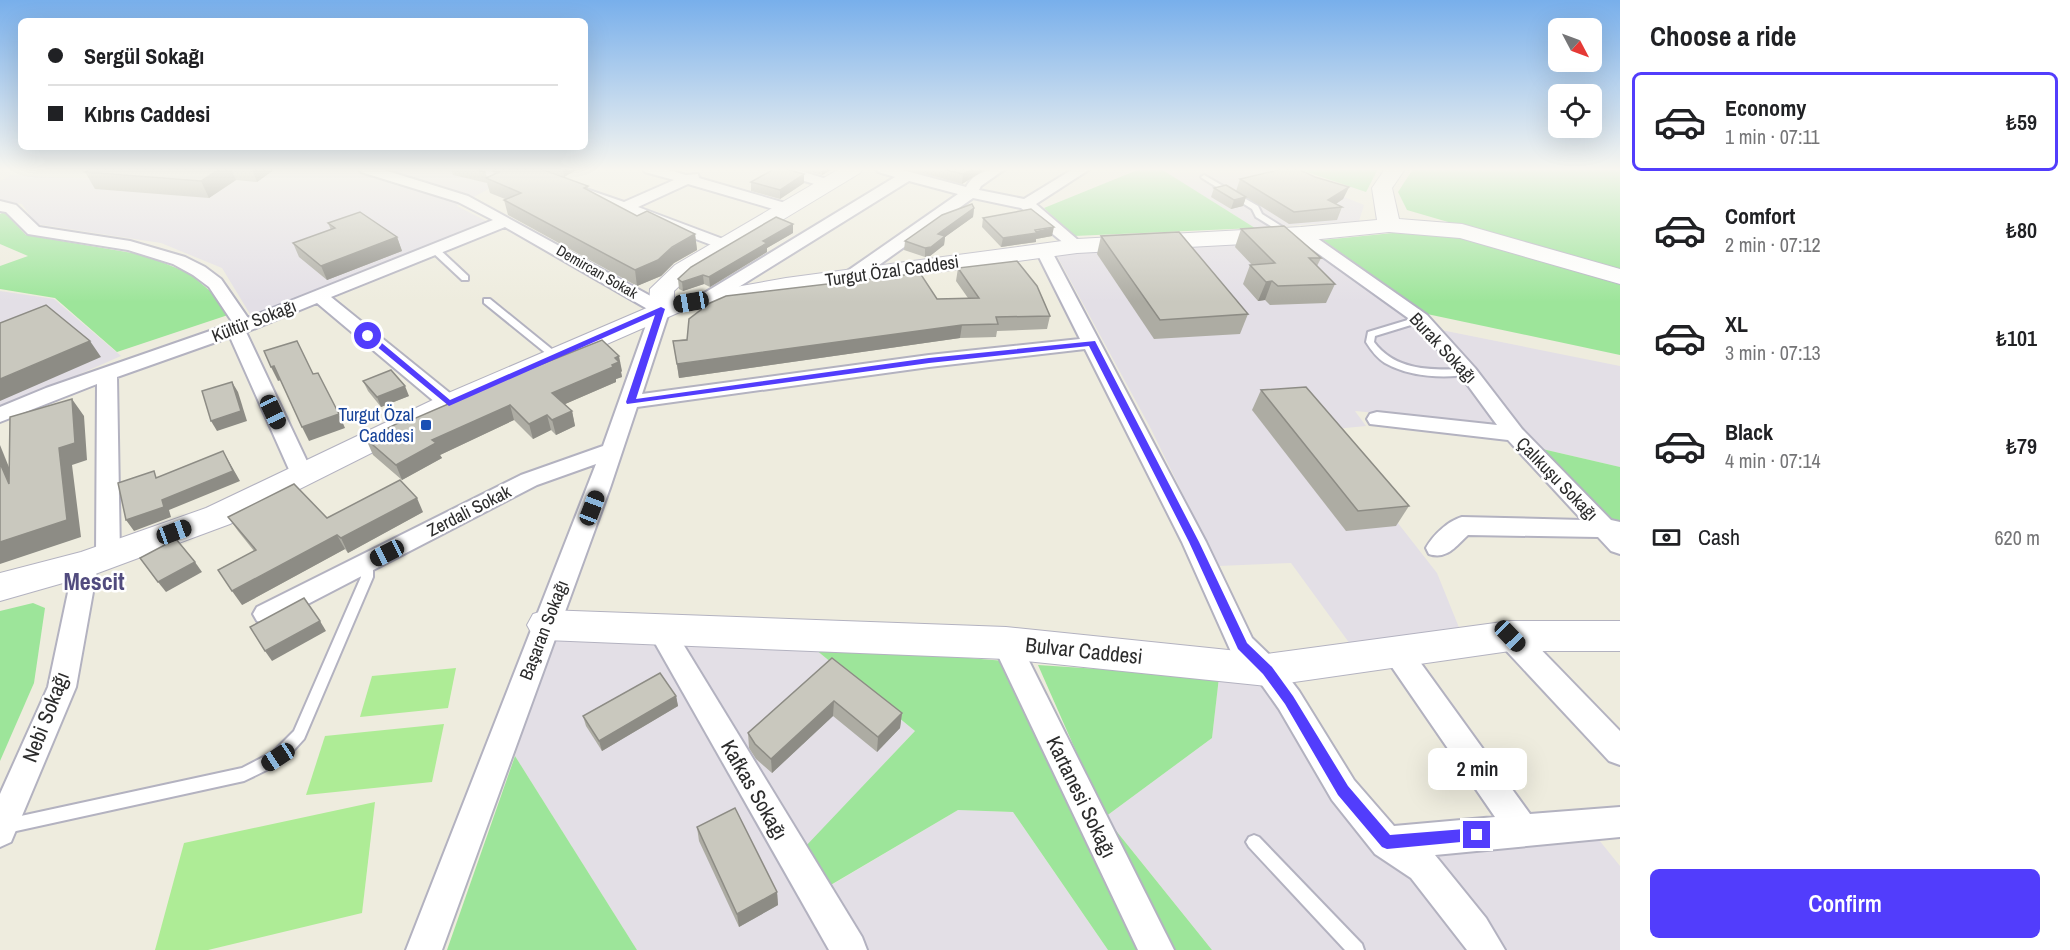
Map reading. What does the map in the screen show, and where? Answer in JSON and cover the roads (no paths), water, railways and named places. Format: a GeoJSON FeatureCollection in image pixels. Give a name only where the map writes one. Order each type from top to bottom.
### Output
{"type":"FeatureCollection","features":[{"type":"Feature","properties":{"kind":"street"},"geometry":{"type":"LineString","coordinates":[[16,213],[34,231],[78,235],[150,252],[196,270],[216,284],[240,327],[302,474]]}},
{"type":"Feature","properties":{"kind":"street","name":"Demircan Sokak"},"geometry":{"type":"LineString","coordinates":[[490,213],[661,309]]}},
{"type":"Feature","properties":{"kind":"street"},"geometry":{"type":"LineString","coordinates":[[642,213],[724,245]]}},
{"type":"Feature","properties":{"kind":"street"},"geometry":{"type":"LineString","coordinates":[[661,309],[662,289],[683,270],[779,213]]}},
{"type":"Feature","properties":{"kind":"street"},"geometry":{"type":"LineString","coordinates":[[707,299],[846,213]]}},
{"type":"Feature","properties":{"kind":"street"},"geometry":{"type":"LineString","coordinates":[[852,276],[941,213]]}},
{"type":"Feature","properties":{"kind":"street"},"geometry":{"type":"LineString","coordinates":[[1037,213],[1077,246]]}},
{"type":"Feature","properties":{"kind":"street"},"geometry":{"type":"LineString","coordinates":[[1387,213],[1389,225]]}},
{"type":"Feature","properties":{"kind":"street","name":"Kültür Sokağı"},"geometry":{"type":"LineString","coordinates":[[0,415],[53,392],[240,327],[505,221]]}},
{"type":"Feature","properties":{"kind":"street","name":"Turgut Özal Caddesi"},"geometry":{"type":"LineString","coordinates":[[0,587],[97,560],[218,516],[449,403],[661,309],[707,299],[786,285],[1077,246],[1296,234],[1389,225],[1462,231],[1620,277]]}},
{"type":"Feature","properties":{"kind":"street","name":"Burak Sokağı"},"geometry":{"type":"LineString","coordinates":[[1296,234],[1421,319],[1468,372],[1514,434]]}},
{"type":"Feature","properties":{"kind":"street"},"geometry":{"type":"LineString","coordinates":[[1044,251],[1194,542],[1242,646],[1268,670],[1289,700],[1343,790],[1387,843],[1423,866],[1487,950]]}},
{"type":"Feature","properties":{"kind":"street"},"geometry":{"type":"LineString","coordinates":[[319,296],[449,403]]}},
{"type":"Feature","properties":{"kind":"street","name":"Başaran Sokağı"},"geometry":{"type":"LineString","coordinates":[[423,950],[613,450],[661,309]]}},
{"type":"Feature","properties":{"kind":"street"},"geometry":{"type":"LineString","coordinates":[[630,402],[929,361],[1092,343]]}},
{"type":"Feature","properties":{"kind":"street","name":"Nebi Sokağı"},"geometry":{"type":"LineString","coordinates":[[1,829],[62,687],[97,560],[107,373]]}},
{"type":"Feature","properties":{"kind":"street","name":"Çalıkuşu Sokağı"},"geometry":{"type":"LineString","coordinates":[[1377,419],[1514,434],[1615,534]]}},
{"type":"Feature","properties":{"kind":"street","name":"Zerdali Sokak"},"geometry":{"type":"LineString","coordinates":[[266,614],[529,480],[613,450]]}},
{"type":"Feature","properties":{"kind":"street"},"geometry":{"type":"LineString","coordinates":[[1438,548],[1462,526],[1615,534]]}},
{"type":"Feature","properties":{"kind":"street","name":"Bulvar Caddesi"},"geometry":{"type":"LineString","coordinates":[[546,625],[1006,643],[1268,670],[1510,636],[1620,636]]}},
{"type":"Feature","properties":{"kind":"street","name":"Kafkas Sokağı"},"geometry":{"type":"LineString","coordinates":[[660,629],[849,950]]}},
{"type":"Feature","properties":{"kind":"street"},"geometry":{"type":"LineString","coordinates":[[1510,636],[1620,751]]}},
{"type":"Feature","properties":{"kind":"street","name":"Kartanesi Sokağı"},"geometry":{"type":"LineString","coordinates":[[1006,643],[1156,950]]}},
{"type":"Feature","properties":{"kind":"street"},"geometry":{"type":"LineString","coordinates":[[1397,652],[1523,831]]}},
{"type":"Feature","properties":{"kind":"street"},"geometry":{"type":"LineString","coordinates":[[1387,843],[1523,831],[1615,829]]}},
{"type":"Feature","properties":{"kind":"lane"},"geometry":{"type":"LineString","coordinates":[[1258,213],[1296,234]]}},
{"type":"Feature","properties":{"kind":"lane"},"geometry":{"type":"LineString","coordinates":[[434,249],[465,278]]}},
{"type":"Feature","properties":{"kind":"lane"},"geometry":{"type":"LineString","coordinates":[[487,301],[556,357]]}},
{"type":"Feature","properties":{"kind":"lane"},"geometry":{"type":"LineString","coordinates":[[1421,319],[1371,334],[1370,342],[1385,358],[1412,369],[1439,373],[1468,372]]}},
{"type":"Feature","properties":{"kind":"lane"},"geometry":{"type":"LineString","coordinates":[[1,829],[244,774],[278,757],[299,735],[367,577],[367,563]]}},
{"type":"Feature","properties":{"kind":"lane"},"geometry":{"type":"LineString","coordinates":[[1254,842],[1356,950]]}},
{"type":"Feature","properties":{"kind":"place","name":"Turgut Özal Caddesi"},"geometry":{"type":"Point","coordinates":[426,425]}},
{"type":"Feature","properties":{"kind":"district","name":"Mescit"},"geometry":{"type":"Point","coordinates":[94,582]}}]}
